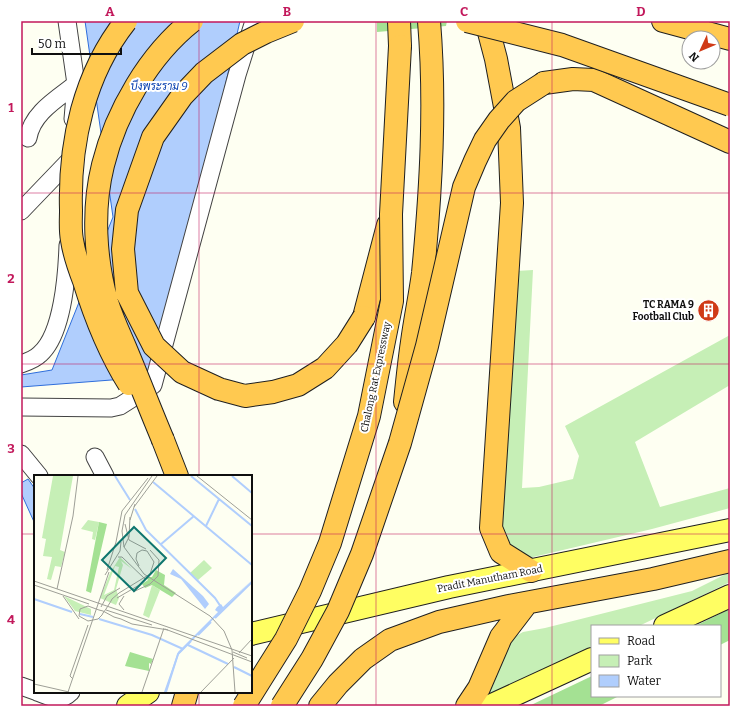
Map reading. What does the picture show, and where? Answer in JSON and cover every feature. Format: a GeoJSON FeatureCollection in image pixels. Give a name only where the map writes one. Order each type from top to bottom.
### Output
{"type":"FeatureCollection","features":[{"type":"Feature","properties":{"kind":"highway"},"geometry":{"type":"LineString","coordinates":[[126,21],[116,34],[100,62],[86,95],[77,136],[70,180],[72,240],[92,306],[113,358],[163,440]]}},
{"type":"Feature","properties":{"kind":"highway"},"geometry":{"type":"LineString","coordinates":[[177,475],[108,304],[100,269],[96,239],[98,200],[103,165],[115,127],[132,93],[153,62],[192,21]]}},
{"type":"Feature","properties":{"kind":"highway"},"geometry":{"type":"LineString","coordinates":[[293,21],[242,44],[204,73],[182,96],[153,137],[127,210],[123,249],[127,293],[154,346],[182,372],[219,389],[245,396],[273,392],[298,385],[325,368],[347,344],[364,317],[391,214]]}},
{"type":"Feature","properties":{"kind":"highway","name":"Chalong Rat Expressway"},"geometry":{"type":"LineString","coordinates":[[244,706],[286,639],[310,591],[330,543],[352,476],[369,416],[392,301],[391,214],[400,46],[399,21]]}},
{"type":"Feature","properties":{"kind":"highway"},"geometry":{"type":"LineString","coordinates":[[400,443],[412,341],[422,274],[429,198],[433,120],[433,65],[429,21]]}},
{"type":"Feature","properties":{"kind":"highway"},"geometry":{"type":"LineString","coordinates":[[467,21],[562,45],[730,105]]}},
{"type":"Feature","properties":{"kind":"highway"},"geometry":{"type":"LineString","coordinates":[[486,21],[496,59],[509,128],[512,203],[491,528],[501,552],[531,571]]}},
{"type":"Feature","properties":{"kind":"highway"},"geometry":{"type":"LineString","coordinates":[[663,21],[730,39]]}},
{"type":"Feature","properties":{"kind":"highway"},"geometry":{"type":"LineString","coordinates":[[714,21],[730,29]]}},
{"type":"Feature","properties":{"kind":"highway"},"geometry":{"type":"LineString","coordinates":[[282,706],[312,659],[338,611],[362,554],[400,443],[427,346],[464,188],[485,140],[499,120],[516,101],[544,82],[573,79],[594,80],[730,142]]}},
{"type":"Feature","properties":{"kind":"highway"},"geometry":{"type":"LineString","coordinates":[[320,706],[363,659],[390,640],[438,622],[653,579],[730,561]]}},
{"type":"Feature","properties":{"kind":"highway"},"geometry":{"type":"LineString","coordinates":[[467,706],[479,688],[501,637],[527,603]]}},
{"type":"Feature","properties":{"kind":"highway"},"geometry":{"type":"LineString","coordinates":[[182,706],[187,693]]}},
{"type":"Feature","properties":{"kind":"main road","name":"Pradit Manutham Road"},"geometry":{"type":"LineString","coordinates":[[252,634],[449,587],[730,530]]}},
{"type":"Feature","properties":{"kind":"main road"},"geometry":{"type":"LineString","coordinates":[[667,625],[730,596]]}},
{"type":"Feature","properties":{"kind":"main road"},"geometry":{"type":"LineString","coordinates":[[490,706],[591,659]]}},
{"type":"Feature","properties":{"kind":"main road"},"geometry":{"type":"LineString","coordinates":[[128,706],[147,693]]}},
{"type":"Feature","properties":{"kind":"street"},"geometry":{"type":"LineString","coordinates":[[21,364],[41,354],[52,336],[63,303],[68,267],[69,162],[76,84],[67,21]]}},
{"type":"Feature","properties":{"kind":"street"},"geometry":{"type":"LineString","coordinates":[[21,408],[111,408],[120,406],[153,385],[237,74],[254,21]]}},
{"type":"Feature","properties":{"kind":"street"},"geometry":{"type":"LineString","coordinates":[[28,138],[30,127],[36,117],[76,84]]}},
{"type":"Feature","properties":{"kind":"street"},"geometry":{"type":"LineString","coordinates":[[21,211],[69,162]]}},
{"type":"Feature","properties":{"kind":"street"},"geometry":{"type":"LineString","coordinates":[[21,454],[38,475]]}},
{"type":"Feature","properties":{"kind":"street"},"geometry":{"type":"LineString","coordinates":[[95,457],[104,475]]}},
{"type":"Feature","properties":{"kind":"street"},"geometry":{"type":"LineString","coordinates":[[21,686],[34,691]]}},
{"type":"Feature","properties":{"kind":"street"},"geometry":{"type":"LineString","coordinates":[[39,693],[58,700],[66,698],[70,693]]}},
{"type":"Feature","properties":{"kind":"green space"},"geometry":{"type":"Polygon","coordinates":[[[377,21],[447,21],[446,26],[377,32],[377,21]]]}},
{"type":"Feature","properties":{"kind":"green space"},"geometry":{"type":"Polygon","coordinates":[[[533,270],[522,488],[539,487],[573,479],[579,456],[565,426],[730,335],[730,385],[635,442],[660,507],[730,488],[730,508],[652,529],[529,558],[502,541],[499,495],[516,271],[533,270]]]}},
{"type":"Feature","properties":{"kind":"green space"},"geometry":{"type":"Polygon","coordinates":[[[730,572],[730,582],[641,625],[591,625],[591,649],[482,702],[505,642],[523,632],[545,628],[692,591],[730,572]]]}},
{"type":"Feature","properties":{"kind":"green space"},"geometry":{"type":"Polygon","coordinates":[[[730,609],[730,640],[721,644],[721,625],[697,625],[730,609]]]}},
{"type":"Feature","properties":{"kind":"green space"},"geometry":{"type":"Polygon","coordinates":[[[591,676],[591,697],[617,697],[599,706],[529,706],[591,676]]]}},
{"type":"Feature","properties":{"kind":"water","name":"บึงพระราม 9"},"geometry":{"type":"Polygon","coordinates":[[[85,21],[240,21],[223,95],[150,377],[21,387],[21,375],[52,370],[113,217],[85,21]]]}},
{"type":"Feature","properties":{"kind":"water"},"geometry":{"type":"Polygon","coordinates":[[[28,479],[34,488],[34,522],[21,493],[21,483],[28,479]]]}},
{"type":"Feature","properties":{"kind":"place","name":"TC RAMA 9 Football Club"},"geometry":{"type":"Point","coordinates":[709,311]}}]}
